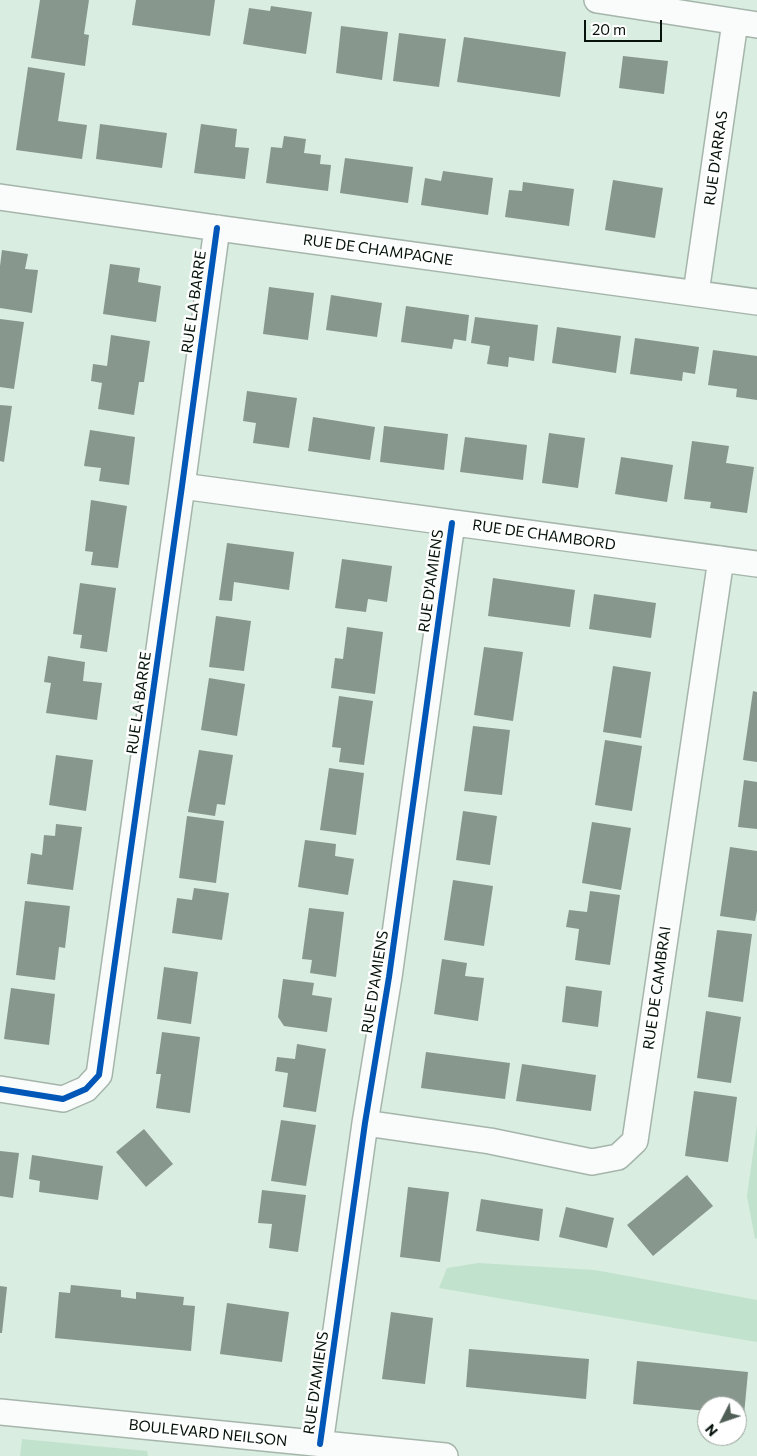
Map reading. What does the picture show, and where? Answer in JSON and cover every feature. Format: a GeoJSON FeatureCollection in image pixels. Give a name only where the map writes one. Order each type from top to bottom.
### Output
{"type":"FeatureCollection","features":[{"type":"Feature","properties":{"kind":"street"},"geometry":{"type":"LineString","coordinates":[[597,0],[746,24]]}},
{"type":"Feature","properties":{"kind":"street","name":"RUE D'ARRAS"},"geometry":{"type":"LineString","coordinates":[[696,293],[746,24]]}},
{"type":"Feature","properties":{"kind":"street","name":"RUE DE CHAMPAGNE"},"geometry":{"type":"LineString","coordinates":[[0,197],[757,302]]}},
{"type":"Feature","properties":{"kind":"street","name":"RUE LA BARRE"},"geometry":{"type":"LineString","coordinates":[[0,1090],[63,1099],[86,1089],[99,1075],[217,228]]}},
{"type":"Feature","properties":{"kind":"street","name":"RUE DE CHAMBORD"},"geometry":{"type":"LineString","coordinates":[[182,486],[757,564]]}},
{"type":"Feature","properties":{"kind":"street","name":"RUE D'AMIENS"},"geometry":{"type":"LineString","coordinates":[[329,1449],[365,1123],[389,977],[452,523]]}},
{"type":"Feature","properties":{"kind":"street","name":"RUE DE CAMBRAI"},"geometry":{"type":"LineString","coordinates":[[365,1123],[490,1141],[592,1162],[618,1157],[634,1141],[721,559]]}},
{"type":"Feature","properties":{"kind":"street","name":"BOULEVARD NEILSON"},"geometry":{"type":"LineString","coordinates":[[0,1412],[329,1449],[445,1456]]}},
{"type":"Feature","properties":{"kind":"green space"},"geometry":{"type":"Polygon","coordinates":[[[757,1125],[757,1238],[755,1239],[747,1196],[757,1125]]]}},
{"type":"Feature","properties":{"kind":"green space"},"geometry":{"type":"Polygon","coordinates":[[[478,1263],[595,1270],[757,1300],[757,1342],[439,1288],[447,1268],[478,1263]]]}},
{"type":"Feature","properties":{"kind":"green space"},"geometry":{"type":"Polygon","coordinates":[[[22,1439],[147,1451],[148,1456],[20,1456],[22,1439]]]}},
{"type":"Feature","properties":{"kind":"building"},"geometry":{"type":"Polygon","coordinates":[[[40,0],[89,0],[84,34],[89,35],[85,66],[31,58],[40,0]]]}},
{"type":"Feature","properties":{"kind":"building"},"geometry":{"type":"Polygon","coordinates":[[[136,0],[215,0],[210,36],[132,25],[136,0]]]}},
{"type":"Feature","properties":{"kind":"building"},"geometry":{"type":"Polygon","coordinates":[[[271,6],[312,12],[306,54],[243,44],[249,8],[270,11],[271,6]]]}},
{"type":"Feature","properties":{"kind":"building"},"geometry":{"type":"Polygon","coordinates":[[[341,26],[388,32],[382,80],[336,73],[341,26]]]}},
{"type":"Feature","properties":{"kind":"building"},"geometry":{"type":"Polygon","coordinates":[[[399,33],[446,39],[439,87],[393,81],[399,33]]]}},
{"type":"Feature","properties":{"kind":"building"},"geometry":{"type":"Polygon","coordinates":[[[464,37],[566,52],[560,97],[457,82],[464,37]]]}},
{"type":"Feature","properties":{"kind":"building"},"geometry":{"type":"Polygon","coordinates":[[[623,56],[668,61],[664,94],[619,88],[623,56]]]}},
{"type":"Feature","properties":{"kind":"building"},"geometry":{"type":"Polygon","coordinates":[[[28,67],[65,73],[58,121],[87,125],[82,159],[16,150],[28,67]]]}},
{"type":"Feature","properties":{"kind":"building"},"geometry":{"type":"Polygon","coordinates":[[[100,124],[167,133],[162,168],[96,159],[100,124]]]}},
{"type":"Feature","properties":{"kind":"building"},"geometry":{"type":"Polygon","coordinates":[[[201,124],[237,129],[235,147],[249,148],[245,179],[194,173],[201,124]]]}},
{"type":"Feature","properties":{"kind":"building"},"geometry":{"type":"Polygon","coordinates":[[[284,136],[306,139],[304,153],[321,155],[320,164],[331,165],[328,191],[266,183],[271,147],[282,148],[284,136]]]}},
{"type":"Feature","properties":{"kind":"building"},"geometry":{"type":"Polygon","coordinates":[[[345,158],[413,167],[408,203],[340,193],[345,158]]]}},
{"type":"Feature","properties":{"kind":"building"},"geometry":{"type":"Polygon","coordinates":[[[443,171],[493,178],[488,215],[421,205],[425,178],[441,181],[443,171]]]}},
{"type":"Feature","properties":{"kind":"building"},"geometry":{"type":"Polygon","coordinates":[[[613,180],[663,188],[655,238],[605,230],[613,180]]]}},
{"type":"Feature","properties":{"kind":"building"},"geometry":{"type":"Polygon","coordinates":[[[523,182],[574,189],[569,226],[505,217],[509,190],[522,191],[523,182]]]}},
{"type":"Feature","properties":{"kind":"building"},"geometry":{"type":"Polygon","coordinates":[[[2,250],[28,254],[25,269],[38,270],[32,313],[0,308],[2,250]]]}},
{"type":"Feature","properties":{"kind":"building"},"geometry":{"type":"Polygon","coordinates":[[[110,264],[140,268],[138,282],[161,286],[156,322],[103,314],[110,264]]]}},
{"type":"Feature","properties":{"kind":"building"},"geometry":{"type":"Polygon","coordinates":[[[269,287],[314,293],[308,340],[263,334],[269,287]]]}},
{"type":"Feature","properties":{"kind":"building"},"geometry":{"type":"Polygon","coordinates":[[[331,295],[382,303],[377,337],[326,330],[331,295]]]}},
{"type":"Feature","properties":{"kind":"building"},"geometry":{"type":"Polygon","coordinates":[[[406,306],[469,315],[466,341],[454,339],[452,349],[401,342],[406,306]]]}},
{"type":"Feature","properties":{"kind":"building"},"geometry":{"type":"Polygon","coordinates":[[[475,317],[538,325],[534,361],[509,357],[508,367],[487,364],[490,346],[471,343],[475,317]]]}},
{"type":"Feature","properties":{"kind":"building"},"geometry":{"type":"Polygon","coordinates":[[[0,319],[24,322],[14,389],[0,387],[0,319]]]}},
{"type":"Feature","properties":{"kind":"building"},"geometry":{"type":"Polygon","coordinates":[[[557,327],[621,336],[616,373],[552,363],[557,327]]]}},
{"type":"Feature","properties":{"kind":"building"},"geometry":{"type":"Polygon","coordinates":[[[111,335],[150,341],[144,382],[139,382],[134,415],[98,409],[102,383],[91,381],[93,364],[107,366],[111,335]]]}},
{"type":"Feature","properties":{"kind":"building"},"geometry":{"type":"Polygon","coordinates":[[[635,338],[699,347],[695,374],[683,372],[682,381],[630,374],[635,338]]]}},
{"type":"Feature","properties":{"kind":"building"},"geometry":{"type":"Polygon","coordinates":[[[713,350],[757,356],[757,400],[736,397],[737,389],[708,385],[713,350]]]}},
{"type":"Feature","properties":{"kind":"building"},"geometry":{"type":"Polygon","coordinates":[[[247,391],[297,398],[289,448],[253,443],[256,423],[243,421],[247,391]]]}},
{"type":"Feature","properties":{"kind":"building"},"geometry":{"type":"Polygon","coordinates":[[[0,405],[12,406],[4,462],[0,461],[0,405]]]}},
{"type":"Feature","properties":{"kind":"building"},"geometry":{"type":"Polygon","coordinates":[[[313,417],[375,427],[370,460],[308,451],[313,417]]]}},
{"type":"Feature","properties":{"kind":"building"},"geometry":{"type":"Polygon","coordinates":[[[384,426],[448,434],[444,470],[380,462],[384,426]]]}},
{"type":"Feature","properties":{"kind":"building"},"geometry":{"type":"Polygon","coordinates":[[[90,430],[135,437],[129,485],[99,481],[101,468],[84,466],[90,430]]]}},
{"type":"Feature","properties":{"kind":"building"},"geometry":{"type":"Polygon","coordinates":[[[549,433],[585,438],[578,488],[542,483],[549,433]]]}},
{"type":"Feature","properties":{"kind":"building"},"geometry":{"type":"Polygon","coordinates":[[[465,437],[527,445],[523,480],[460,472],[465,437]]]}},
{"type":"Feature","properties":{"kind":"building"},"geometry":{"type":"Polygon","coordinates":[[[692,441],[729,446],[726,463],[754,467],[747,513],[710,508],[711,502],[684,499],[692,441]]]}},
{"type":"Feature","properties":{"kind":"building"},"geometry":{"type":"Polygon","coordinates":[[[621,457],[673,465],[667,502],[615,494],[621,457]]]}},
{"type":"Feature","properties":{"kind":"building"},"geometry":{"type":"Polygon","coordinates":[[[91,500],[127,506],[118,568],[91,565],[93,552],[85,551],[91,500]]]}},
{"type":"Feature","properties":{"kind":"building"},"geometry":{"type":"Polygon","coordinates":[[[227,543],[294,552],[289,590],[234,582],[232,601],[219,600],[227,543]]]}},
{"type":"Feature","properties":{"kind":"building"},"geometry":{"type":"Polygon","coordinates":[[[342,559],[392,566],[387,602],[368,599],[366,612],[335,608],[342,559]]]}},
{"type":"Feature","properties":{"kind":"building"},"geometry":{"type":"Polygon","coordinates":[[[493,578],[575,590],[570,627],[488,616],[493,578]]]}},
{"type":"Feature","properties":{"kind":"building"},"geometry":{"type":"Polygon","coordinates":[[[80,583],[116,588],[107,652],[80,648],[82,635],[73,634],[80,583]]]}},
{"type":"Feature","properties":{"kind":"building"},"geometry":{"type":"Polygon","coordinates":[[[594,594],[656,603],[651,638],[589,629],[594,594]]]}},
{"type":"Feature","properties":{"kind":"building"},"geometry":{"type":"Polygon","coordinates":[[[216,616],[251,621],[244,671],[209,667],[216,616]]]}},
{"type":"Feature","properties":{"kind":"building"},"geometry":{"type":"Polygon","coordinates":[[[347,627],[383,632],[375,694],[331,688],[335,658],[343,659],[347,627]]]}},
{"type":"Feature","properties":{"kind":"building"},"geometry":{"type":"Polygon","coordinates":[[[484,647],[523,652],[513,721],[474,715],[484,647]]]}},
{"type":"Feature","properties":{"kind":"building"},"geometry":{"type":"Polygon","coordinates":[[[48,656],[85,662],[83,681],[102,683],[97,720],[46,713],[51,683],[44,682],[48,656]]]}},
{"type":"Feature","properties":{"kind":"building"},"geometry":{"type":"Polygon","coordinates":[[[613,666],[651,672],[641,738],[603,732],[613,666]]]}},
{"type":"Feature","properties":{"kind":"building"},"geometry":{"type":"Polygon","coordinates":[[[209,678],[245,684],[237,736],[201,730],[209,678]]]}},
{"type":"Feature","properties":{"kind":"building"},"geometry":{"type":"Polygon","coordinates":[[[753,691],[757,692],[757,762],[743,760],[753,691]]]}},
{"type":"Feature","properties":{"kind":"building"},"geometry":{"type":"Polygon","coordinates":[[[339,696],[373,701],[364,765],[339,762],[341,748],[332,747],[339,696]]]}},
{"type":"Feature","properties":{"kind":"building"},"geometry":{"type":"Polygon","coordinates":[[[473,726],[510,730],[502,795],[464,791],[473,726]]]}},
{"type":"Feature","properties":{"kind":"building"},"geometry":{"type":"Polygon","coordinates":[[[605,740],[642,746],[632,811],[595,805],[605,740]]]}},
{"type":"Feature","properties":{"kind":"building"},"geometry":{"type":"Polygon","coordinates":[[[199,750],[233,755],[225,805],[217,804],[215,816],[188,812],[199,750]]]}},
{"type":"Feature","properties":{"kind":"building"},"geometry":{"type":"Polygon","coordinates":[[[56,755],[93,760],[86,811],[49,805],[56,755]]]}},
{"type":"Feature","properties":{"kind":"building"},"geometry":{"type":"Polygon","coordinates":[[[329,768],[364,773],[356,835],[320,830],[329,768]]]}},
{"type":"Feature","properties":{"kind":"building"},"geometry":{"type":"Polygon","coordinates":[[[744,780],[757,782],[757,829],[738,827],[744,780]]]}},
{"type":"Feature","properties":{"kind":"building"},"geometry":{"type":"Polygon","coordinates":[[[463,811],[497,816],[490,865],[456,860],[463,811]]]}},
{"type":"Feature","properties":{"kind":"building"},"geometry":{"type":"Polygon","coordinates":[[[187,816],[224,821],[216,883],[179,878],[187,816]]]}},
{"type":"Feature","properties":{"kind":"building"},"geometry":{"type":"Polygon","coordinates":[[[592,822],[631,828],[621,890],[582,883],[592,822]]]}},
{"type":"Feature","properties":{"kind":"building"},"geometry":{"type":"Polygon","coordinates":[[[56,824],[82,827],[73,890],[27,884],[31,853],[42,855],[44,835],[55,836],[56,824]]]}},
{"type":"Feature","properties":{"kind":"building"},"geometry":{"type":"Polygon","coordinates":[[[305,840],[336,844],[335,856],[354,859],[348,895],[298,887],[305,840]]]}},
{"type":"Feature","properties":{"kind":"building"},"geometry":{"type":"Polygon","coordinates":[[[730,847],[757,851],[757,911],[755,921],[720,916],[730,847]]]}},
{"type":"Feature","properties":{"kind":"building"},"geometry":{"type":"Polygon","coordinates":[[[453,880],[493,886],[484,946],[444,940],[453,880]]]}},
{"type":"Feature","properties":{"kind":"building"},"geometry":{"type":"Polygon","coordinates":[[[194,888],[229,893],[222,940],[172,933],[177,898],[192,900],[194,888]]]}},
{"type":"Feature","properties":{"kind":"building"},"geometry":{"type":"Polygon","coordinates":[[[590,891],[620,895],[610,965],[575,960],[579,929],[566,927],[569,910],[587,912],[590,891]]]}},
{"type":"Feature","properties":{"kind":"building"},"geometry":{"type":"Polygon","coordinates":[[[25,901],[70,906],[65,948],[59,947],[55,980],[16,975],[25,901]]]}},
{"type":"Feature","properties":{"kind":"building"},"geometry":{"type":"Polygon","coordinates":[[[309,908],[344,912],[336,977],[310,973],[312,960],[302,959],[309,908]]]}},
{"type":"Feature","properties":{"kind":"building"},"geometry":{"type":"Polygon","coordinates":[[[717,930],[752,934],[743,1002],[708,997],[717,930]]]}},
{"type":"Feature","properties":{"kind":"building"},"geometry":{"type":"Polygon","coordinates":[[[442,959],[467,963],[465,976],[484,978],[478,1021],[434,1014],[442,959]]]}},
{"type":"Feature","properties":{"kind":"building"},"geometry":{"type":"Polygon","coordinates":[[[164,967],[198,972],[191,1024],[157,1019],[164,967]]]}},
{"type":"Feature","properties":{"kind":"building"},"geometry":{"type":"Polygon","coordinates":[[[283,979],[314,983],[312,995],[332,998],[327,1032],[284,1026],[278,1017],[283,979]]]}},
{"type":"Feature","properties":{"kind":"building"},"geometry":{"type":"Polygon","coordinates":[[[566,986],[602,991],[598,1027],[562,1022],[566,986]]]}},
{"type":"Feature","properties":{"kind":"building"},"geometry":{"type":"Polygon","coordinates":[[[11,988],[55,994],[49,1045],[4,1039],[11,988]]]}},
{"type":"Feature","properties":{"kind":"building"},"geometry":{"type":"Polygon","coordinates":[[[706,1011],[741,1017],[731,1083],[697,1078],[706,1011]]]}},
{"type":"Feature","properties":{"kind":"building"},"geometry":{"type":"Polygon","coordinates":[[[162,1032],[200,1037],[190,1113],[156,1108],[161,1074],[156,1074],[162,1032]]]}},
{"type":"Feature","properties":{"kind":"building"},"geometry":{"type":"Polygon","coordinates":[[[297,1044],[326,1049],[316,1112],[283,1107],[288,1073],[275,1071],[277,1057],[295,1059],[297,1044]]]}},
{"type":"Feature","properties":{"kind":"building"},"geometry":{"type":"Polygon","coordinates":[[[426,1052],[510,1063],[505,1099],[421,1088],[426,1052]]]}},
{"type":"Feature","properties":{"kind":"building"},"geometry":{"type":"Polygon","coordinates":[[[522,1064],[596,1075],[591,1111],[516,1101],[522,1064]]]}},
{"type":"Feature","properties":{"kind":"building"},"geometry":{"type":"Polygon","coordinates":[[[694,1091],[737,1097],[728,1162],[685,1156],[694,1091]]]}},
{"type":"Feature","properties":{"kind":"building"},"geometry":{"type":"Polygon","coordinates":[[[281,1120],[316,1125],[306,1186],[271,1181],[281,1120]]]}},
{"type":"Feature","properties":{"kind":"building"},"geometry":{"type":"Polygon","coordinates":[[[144,1129],[173,1164],[146,1187],[116,1152],[144,1129]]]}},
{"type":"Feature","properties":{"kind":"building"},"geometry":{"type":"Polygon","coordinates":[[[0,1151],[19,1153],[13,1198],[0,1196],[0,1151]]]}},
{"type":"Feature","properties":{"kind":"building"},"geometry":{"type":"Polygon","coordinates":[[[32,1155],[103,1166],[98,1200],[39,1192],[40,1181],[29,1179],[32,1155]]]}},
{"type":"Feature","properties":{"kind":"building"},"geometry":{"type":"Polygon","coordinates":[[[687,1175],[713,1206],[653,1256],[627,1225],[687,1175]]]}},
{"type":"Feature","properties":{"kind":"building"},"geometry":{"type":"Polygon","coordinates":[[[408,1187],[449,1192],[440,1262],[400,1257],[408,1187]]]}},
{"type":"Feature","properties":{"kind":"building"},"geometry":{"type":"Polygon","coordinates":[[[262,1190],[306,1195],[298,1252],[269,1248],[272,1224],[258,1223],[262,1190]]]}},
{"type":"Feature","properties":{"kind":"building"},"geometry":{"type":"Polygon","coordinates":[[[481,1199],[543,1209],[539,1241],[476,1231],[481,1199]]]}},
{"type":"Feature","properties":{"kind":"building"},"geometry":{"type":"Polygon","coordinates":[[[566,1207],[614,1218],[607,1248],[559,1237],[566,1207]]]}},
{"type":"Feature","properties":{"kind":"building"},"geometry":{"type":"Polygon","coordinates":[[[71,1285],[121,1290],[121,1297],[136,1299],[136,1292],[184,1297],[183,1305],[195,1306],[191,1351],[55,1338],[59,1292],[70,1293],[71,1285]]]}},
{"type":"Feature","properties":{"kind":"building"},"geometry":{"type":"Polygon","coordinates":[[[0,1286],[7,1287],[2,1333],[0,1333],[0,1286]]]}},
{"type":"Feature","properties":{"kind":"building"},"geometry":{"type":"Polygon","coordinates":[[[227,1303],[289,1312],[282,1362],[220,1354],[227,1303]]]}},
{"type":"Feature","properties":{"kind":"building"},"geometry":{"type":"Polygon","coordinates":[[[391,1312],[433,1318],[425,1384],[382,1379],[391,1312]]]}},
{"type":"Feature","properties":{"kind":"building"},"geometry":{"type":"Polygon","coordinates":[[[469,1349],[589,1359],[586,1399],[466,1387],[469,1349]]]}},
{"type":"Feature","properties":{"kind":"building"},"geometry":{"type":"Polygon","coordinates":[[[637,1361],[748,1372],[746,1396],[697,1396],[697,1410],[633,1404],[637,1361]]]}},
{"type":"Feature","properties":{"kind":"cycle path"},"geometry":{"type":"LineString","coordinates":[[0,1089],[63,1099],[86,1089],[99,1075],[217,228]]}},
{"type":"Feature","properties":{"kind":"cycle path"},"geometry":{"type":"LineString","coordinates":[[320,1444],[365,1123],[389,977],[452,523]]}}]}
